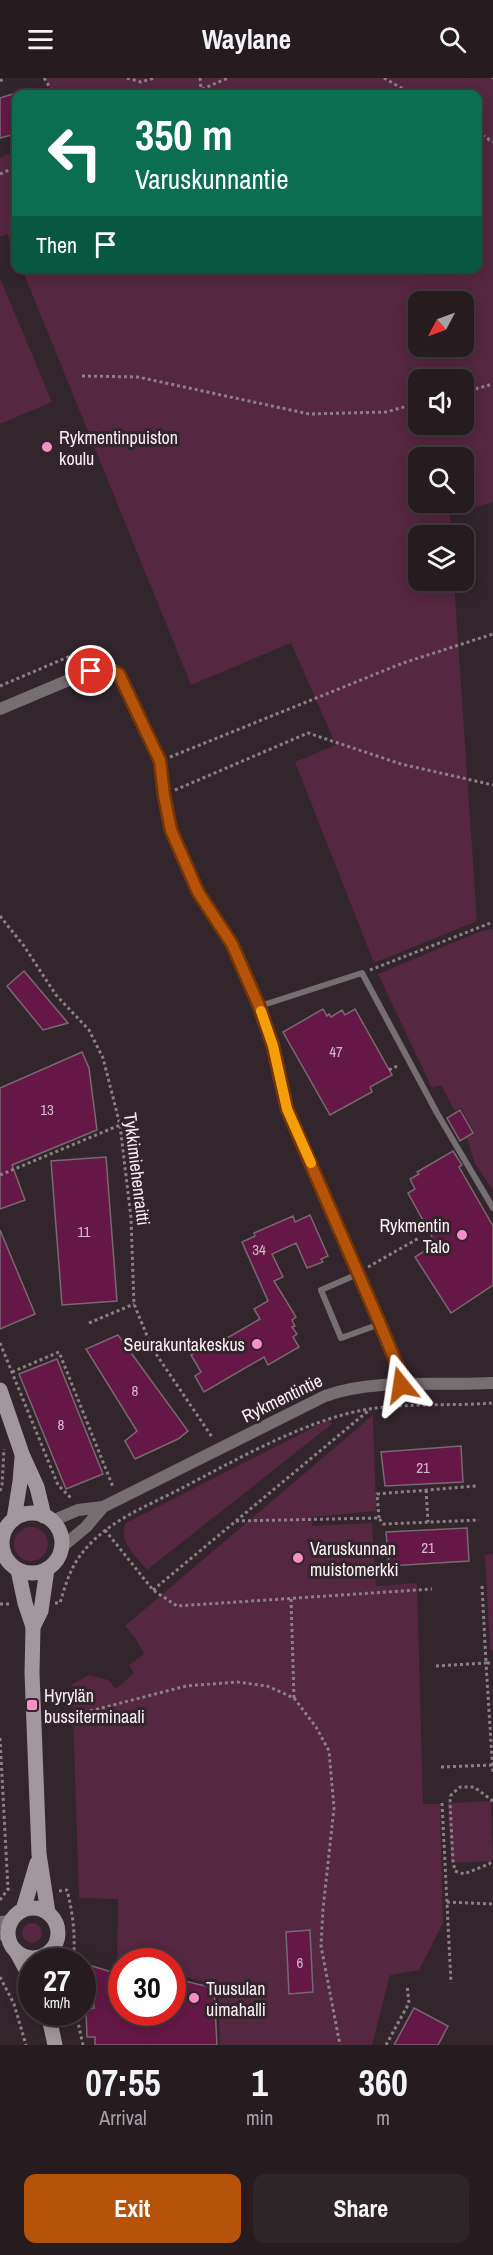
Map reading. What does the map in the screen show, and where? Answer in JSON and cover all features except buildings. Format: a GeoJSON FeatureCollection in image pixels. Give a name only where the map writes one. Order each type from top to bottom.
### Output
{"type":"FeatureCollection","features":[{"type":"Feature","properties":{"kind":"street"},"geometry":{"type":"LineString","coordinates":[[0,709],[91,671],[108,669],[119,674],[160,761],[171,830],[198,892],[232,944],[259,1006],[273,1046],[287,1109],[400,1372],[401,1385]]}},
{"type":"Feature","properties":{"kind":"street","name":"Rykmentintie"},"geometry":{"type":"LineString","coordinates":[[48,1518],[78,1510],[103,1507],[325,1396],[342,1390],[401,1385],[493,1383]]}},
{"type":"Feature","properties":{"kind":"street"},"geometry":{"type":"LineString","coordinates":[[0,1390],[22,1454],[48,1518],[60,1533],[62,1547],[59,1556],[47,1569],[33,1573],[18,1570],[2,1554],[3,1534],[7,1526],[24,1514],[34,1513],[48,1518]]}},
{"type":"Feature","properties":{"kind":"street"},"geometry":{"type":"LineString","coordinates":[[14,1519],[21,1482],[22,1454]]}},
{"type":"Feature","properties":{"kind":"street","name":"Rykmentintie"},"geometry":{"type":"LineString","coordinates":[[62,1547],[86,1527],[103,1507]]}},
{"type":"Feature","properties":{"kind":"street"},"geometry":{"type":"LineString","coordinates":[[33,1627],[41,1611],[47,1569]]}},
{"type":"Feature","properties":{"kind":"street"},"geometry":{"type":"LineString","coordinates":[[18,1570],[33,1627],[32,1673],[39,1854],[37,1892],[57,1925],[58,1932],[54,1948]]}},
{"type":"Feature","properties":{"kind":"street"},"geometry":{"type":"LineString","coordinates":[[18,1956],[5,1928],[37,1892]]}},
{"type":"Feature","properties":{"kind":"street"},"geometry":{"type":"LineString","coordinates":[[23,1910],[36,1908],[48,1913]]}},
{"type":"Feature","properties":{"kind":"street"},"geometry":{"type":"LineString","coordinates":[[51,2026],[55,2045]]}},
{"type":"Feature","properties":{"kind":"lane"},"geometry":{"type":"LineString","coordinates":[[259,1006],[363,973],[437,1113],[493,1208]]}},
{"type":"Feature","properties":{"kind":"lane"},"geometry":{"type":"LineString","coordinates":[[358,1274],[321,1290],[341,1338],[380,1324]]}},
{"type":"Feature","properties":{"kind":"path"},"geometry":{"type":"LineString","coordinates":[[0,81],[5,78]]}},
{"type":"Feature","properties":{"kind":"path"},"geometry":{"type":"LineString","coordinates":[[127,78],[141,82],[154,78]]}},
{"type":"Feature","properties":{"kind":"path"},"geometry":{"type":"LineString","coordinates":[[200,78],[201,90],[228,78]]}},
{"type":"Feature","properties":{"kind":"path"},"geometry":{"type":"LineString","coordinates":[[384,78],[405,90]]}},
{"type":"Feature","properties":{"kind":"path"},"geometry":{"type":"LineString","coordinates":[[82,376],[138,377],[309,414],[386,412],[408,406]]}},
{"type":"Feature","properties":{"kind":"path"},"geometry":{"type":"LineString","coordinates":[[474,389],[493,384]]}},
{"type":"Feature","properties":{"kind":"path"},"geometry":{"type":"LineString","coordinates":[[160,761],[403,663],[493,634]]}},
{"type":"Feature","properties":{"kind":"path"},"geometry":{"type":"LineString","coordinates":[[0,686],[82,651],[91,671]]}},
{"type":"Feature","properties":{"kind":"path"},"geometry":{"type":"LineString","coordinates":[[164,795],[308,733],[401,764],[493,785]]}},
{"type":"Feature","properties":{"kind":"path","name":"Tykkimiehenraitti"},"geometry":{"type":"LineString","coordinates":[[0,916],[24,946],[56,995],[90,1030],[103,1058],[120,1125],[131,1218],[134,1304],[152,1348],[213,1439]]}},
{"type":"Feature","properties":{"kind":"path"},"geometry":{"type":"LineString","coordinates":[[363,973],[493,922]]}},
{"type":"Feature","properties":{"kind":"path"},"geometry":{"type":"LineString","coordinates":[[0,1175],[120,1125]]}},
{"type":"Feature","properties":{"kind":"path"},"geometry":{"type":"LineString","coordinates":[[358,1274],[419,1238]]}},
{"type":"Feature","properties":{"kind":"path"},"geometry":{"type":"LineString","coordinates":[[89,1323],[134,1304]]}},
{"type":"Feature","properties":{"kind":"path"},"geometry":{"type":"LineString","coordinates":[[0,1343],[58,1485],[74,1500]]}},
{"type":"Feature","properties":{"kind":"path"},"geometry":{"type":"LineString","coordinates":[[12,1372],[59,1352],[113,1487]]}},
{"type":"Feature","properties":{"kind":"path"},"geometry":{"type":"LineString","coordinates":[[60,1603],[71,1566],[105,1530],[226,1465],[308,1426],[371,1409],[493,1403]]}},
{"type":"Feature","properties":{"kind":"path"},"geometry":{"type":"LineString","coordinates":[[153,1590],[371,1409]]}},
{"type":"Feature","properties":{"kind":"path"},"geometry":{"type":"LineString","coordinates":[[0,1491],[4,1446]]}},
{"type":"Feature","properties":{"kind":"path"},"geometry":{"type":"LineString","coordinates":[[477,1486],[377,1494],[379,1518],[383,1524],[478,1520]]}},
{"type":"Feature","properties":{"kind":"path"},"geometry":{"type":"LineString","coordinates":[[426,1490],[428,1522]]}},
{"type":"Feature","properties":{"kind":"path"},"geometry":{"type":"LineString","coordinates":[[234,1521],[379,1518]]}},
{"type":"Feature","properties":{"kind":"path"},"geometry":{"type":"LineString","coordinates":[[105,1530],[153,1590],[177,1606],[432,1589]]}},
{"type":"Feature","properties":{"kind":"path"},"geometry":{"type":"LineString","coordinates":[[482,1586],[493,1774]]}},
{"type":"Feature","properties":{"kind":"path"},"geometry":{"type":"LineString","coordinates":[[291,1599],[294,1698]]}},
{"type":"Feature","properties":{"kind":"path"},"geometry":{"type":"LineString","coordinates":[[436,1666],[493,1663]]}},
{"type":"Feature","properties":{"kind":"path"},"geometry":{"type":"LineString","coordinates":[[67,1717],[176,1688],[196,1685],[237,1682],[267,1686],[294,1698],[316,1726],[329,1751],[334,1808],[322,1909],[321,1947],[340,2045]]}},
{"type":"Feature","properties":{"kind":"path"},"geometry":{"type":"LineString","coordinates":[[0,1738],[8,1889],[0,1900]]}},
{"type":"Feature","properties":{"kind":"path"},"geometry":{"type":"LineString","coordinates":[[441,1767],[493,1765]]}},
{"type":"Feature","properties":{"kind":"path"},"geometry":{"type":"LineString","coordinates":[[493,1802],[474,1787],[460,1787],[451,1795],[450,1802],[455,1871],[464,1874],[489,1864],[493,1860]]}},
{"type":"Feature","properties":{"kind":"path"},"geometry":{"type":"LineString","coordinates":[[442,1803],[451,1983]]}},
{"type":"Feature","properties":{"kind":"path"},"geometry":{"type":"LineString","coordinates":[[8,1889],[37,1892],[67,1890],[74,1927],[73,1948]]}},
{"type":"Feature","properties":{"kind":"path"},"geometry":{"type":"LineString","coordinates":[[446,1902],[493,1904]]}},
{"type":"Feature","properties":{"kind":"path"},"geometry":{"type":"LineString","coordinates":[[0,1977],[14,2004],[26,2045]]}},
{"type":"Feature","properties":{"kind":"path"},"geometry":{"type":"LineString","coordinates":[[386,2045],[409,2003],[407,1985]]}},
{"type":"Feature","properties":{"kind":"path"},"geometry":{"type":"LineString","coordinates":[[79,2026],[83,2045]]}},
{"type":"Feature","properties":{"kind":"shaded area"},"geometry":{"type":"Polygon","coordinates":[[[44,78],[493,78],[493,502],[474,508],[474,447],[408,447],[408,513],[457,513],[450,515],[450,525],[408,525],[408,591],[455,591],[477,921],[374,963],[295,762],[336,745],[291,643],[191,685],[24,273],[482,273],[482,90],[52,90],[44,78]]]}},
{"type":"Feature","properties":{"kind":"shaded area"},"geometry":{"type":"Polygon","coordinates":[[[12,153],[12,246],[7,234],[0,237],[0,158],[12,153]]]}},
{"type":"Feature","properties":{"kind":"shaded area"},"geometry":{"type":"Polygon","coordinates":[[[0,278],[52,402],[0,424],[0,278]]]}},
{"type":"Feature","properties":{"kind":"shaded area"},"geometry":{"type":"Polygon","coordinates":[[[493,929],[493,1190],[475,1164],[467,1138],[474,1133],[461,1108],[455,1111],[441,1085],[432,1088],[378,974],[481,931],[493,929]]]}},
{"type":"Feature","properties":{"kind":"shaded area"},"geometry":{"type":"Polygon","coordinates":[[[373,1415],[376,1511],[312,1517],[312,1526],[372,1523],[376,1586],[417,1583],[423,1804],[440,1804],[443,1923],[419,1970],[390,1975],[372,2045],[220,2045],[218,1984],[186,1978],[186,1948],[117,1948],[118,1899],[79,1898],[72,1684],[89,1675],[108,1680],[116,1689],[134,1673],[129,1665],[144,1654],[136,1639],[125,1626],[373,1415]]]}},
{"type":"Feature","properties":{"kind":"shaded area"},"geometry":{"type":"Polygon","coordinates":[[[328,1420],[332,1424],[147,1570],[129,1548],[124,1536],[126,1523],[328,1420]]]}},
{"type":"Feature","properties":{"kind":"shaded area"},"geometry":{"type":"Polygon","coordinates":[[[31,1527],[43,1532],[48,1544],[43,1556],[31,1561],[19,1556],[14,1544],[19,1532],[31,1527]]]}},
{"type":"Feature","properties":{"kind":"shaded area"},"geometry":{"type":"Polygon","coordinates":[[[493,1554],[493,1650],[490,1650],[485,1555],[493,1554]]]}},
{"type":"Feature","properties":{"kind":"shaded area"},"geometry":{"type":"Polygon","coordinates":[[[491,1801],[493,1861],[451,1863],[448,1803],[491,1801]]]}},
{"type":"Feature","properties":{"kind":"shaded area"},"geometry":{"type":"Polygon","coordinates":[[[32,1923],[39,1926],[42,1933],[39,1940],[32,1943],[25,1940],[22,1933],[25,1926],[32,1923]]]}},
{"type":"Feature","properties":{"kind":"slow traffic"},"geometry":{"type":"LineString","coordinates":[[261,1011],[273,1046],[287,1109],[311,1163]]}},
{"type":"Feature","properties":{"kind":"place","name":"Rykmentinpuiston koulu"},"geometry":{"type":"Point","coordinates":[47,447]}},
{"type":"Feature","properties":{"kind":"place","name":"Rykmentin Talo"},"geometry":{"type":"Point","coordinates":[462,1235]}},
{"type":"Feature","properties":{"kind":"place","name":"Seurakuntakeskus"},"geometry":{"type":"Point","coordinates":[257,1344]}},
{"type":"Feature","properties":{"kind":"place","name":"Varuskunnan muistomerkki"},"geometry":{"type":"Point","coordinates":[298,1558]}},
{"type":"Feature","properties":{"kind":"place","name":"Hyrylän bussiterminaali"},"geometry":{"type":"Point","coordinates":[32,1705]}},
{"type":"Feature","properties":{"kind":"place","name":"Tuusulan uimahalli"},"geometry":{"type":"Point","coordinates":[194,1998]}},
{"type":"Feature","properties":{"kind":"route"},"geometry":{"type":"LineString","coordinates":[[91,671],[101,668],[114,670],[119,674],[160,761],[171,830],[198,892],[232,944],[259,1006],[273,1046],[287,1109],[400,1372],[401,1385]]}}]}
